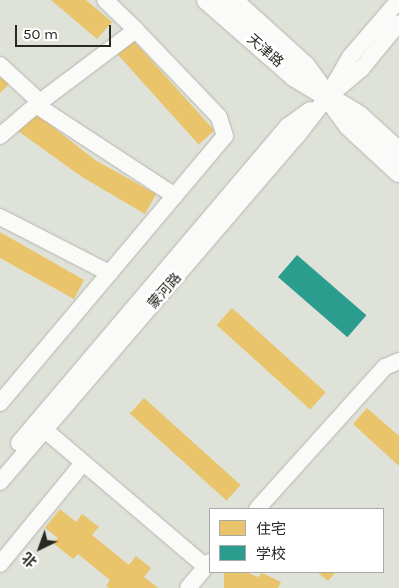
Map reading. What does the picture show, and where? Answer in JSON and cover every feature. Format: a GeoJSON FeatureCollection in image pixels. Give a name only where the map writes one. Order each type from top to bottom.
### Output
{"type":"FeatureCollection","features":[{"type":"Feature","properties":{"kind":"main road","name":"天津路"},"geometry":{"type":"LineString","coordinates":[[207,0],[294,76],[327,98],[358,115],[399,152]]}},
{"type":"Feature","properties":{"kind":"main road","name":"天津路"},"geometry":{"type":"LineString","coordinates":[[232,0],[305,66],[349,126],[399,172]]}},
{"type":"Feature","properties":{"kind":"street"},"geometry":{"type":"LineString","coordinates":[[0,403],[225,136],[219,117],[136,30],[104,0]]}},
{"type":"Feature","properties":{"kind":"street","name":"蒙河路"},"geometry":{"type":"LineString","coordinates":[[0,482],[327,98],[350,57],[399,0]]}},
{"type":"Feature","properties":{"kind":"street","name":"蒙河路"},"geometry":{"type":"LineString","coordinates":[[0,465],[288,126],[327,98],[362,68],[399,23]]}},
{"type":"Feature","properties":{"kind":"street"},"geometry":{"type":"LineString","coordinates":[[0,136],[38,103],[136,30]]}},
{"type":"Feature","properties":{"kind":"street"},"geometry":{"type":"LineString","coordinates":[[0,65],[38,103],[175,196]]}},
{"type":"Feature","properties":{"kind":"street"},"geometry":{"type":"LineString","coordinates":[[0,217],[109,273]]}},
{"type":"Feature","properties":{"kind":"street"},"geometry":{"type":"LineString","coordinates":[[258,508],[385,367],[399,361]]}},
{"type":"Feature","properties":{"kind":"street"},"geometry":{"type":"LineString","coordinates":[[45,430],[208,564],[188,588]]}},
{"type":"Feature","properties":{"kind":"street"},"geometry":{"type":"LineString","coordinates":[[0,564],[83,463]]}},
{"type":"Feature","properties":{"kind":"building: 住宅"},"geometry":{"type":"Polygon","coordinates":[[[51,0],[86,0],[112,22],[97,39],[51,0]]]}},
{"type":"Feature","properties":{"kind":"building: 住宅"},"geometry":{"type":"Polygon","coordinates":[[[132,39],[214,130],[199,144],[116,53],[132,39]]]}},
{"type":"Feature","properties":{"kind":"building: 住宅"},"geometry":{"type":"Polygon","coordinates":[[[0,77],[9,84],[0,93],[0,77]]]}},
{"type":"Feature","properties":{"kind":"building: 住宅"},"geometry":{"type":"Polygon","coordinates":[[[34,112],[95,160],[156,194],[145,214],[82,177],[18,131],[34,112]]]}},
{"type":"Feature","properties":{"kind":"building: 住宅"},"geometry":{"type":"Polygon","coordinates":[[[0,232],[84,280],[74,299],[0,258],[0,232]]]}},
{"type":"Feature","properties":{"kind":"building: 住宅"},"geometry":{"type":"Polygon","coordinates":[[[232,308],[326,392],[310,409],[217,325],[232,308]]]}},
{"type":"Feature","properties":{"kind":"building: 住宅"},"geometry":{"type":"Polygon","coordinates":[[[144,398],[241,485],[227,501],[130,414],[144,398]]]}},
{"type":"Feature","properties":{"kind":"building: 住宅"},"geometry":{"type":"Polygon","coordinates":[[[367,408],[399,436],[399,466],[353,424],[367,408]]]}},
{"type":"Feature","properties":{"kind":"building: 住宅"},"geometry":{"type":"Polygon","coordinates":[[[60,509],[76,522],[82,514],[99,527],[92,535],[129,565],[136,556],[151,568],[144,577],[158,588],[109,588],[106,586],[110,580],[78,554],[73,559],[53,543],[58,538],[45,528],[60,509]]]}},
{"type":"Feature","properties":{"kind":"building: 住宅"},"geometry":{"type":"Polygon","coordinates":[[[224,573],[248,573],[258,577],[262,573],[281,582],[278,588],[224,588],[224,573]]]}},
{"type":"Feature","properties":{"kind":"building: 住宅"},"geometry":{"type":"Polygon","coordinates":[[[318,573],[335,573],[328,581],[318,573]]]}},
{"type":"Feature","properties":{"kind":"building: 学校"},"geometry":{"type":"Polygon","coordinates":[[[297,255],[366,315],[347,337],[278,277],[297,255]]]}}]}
